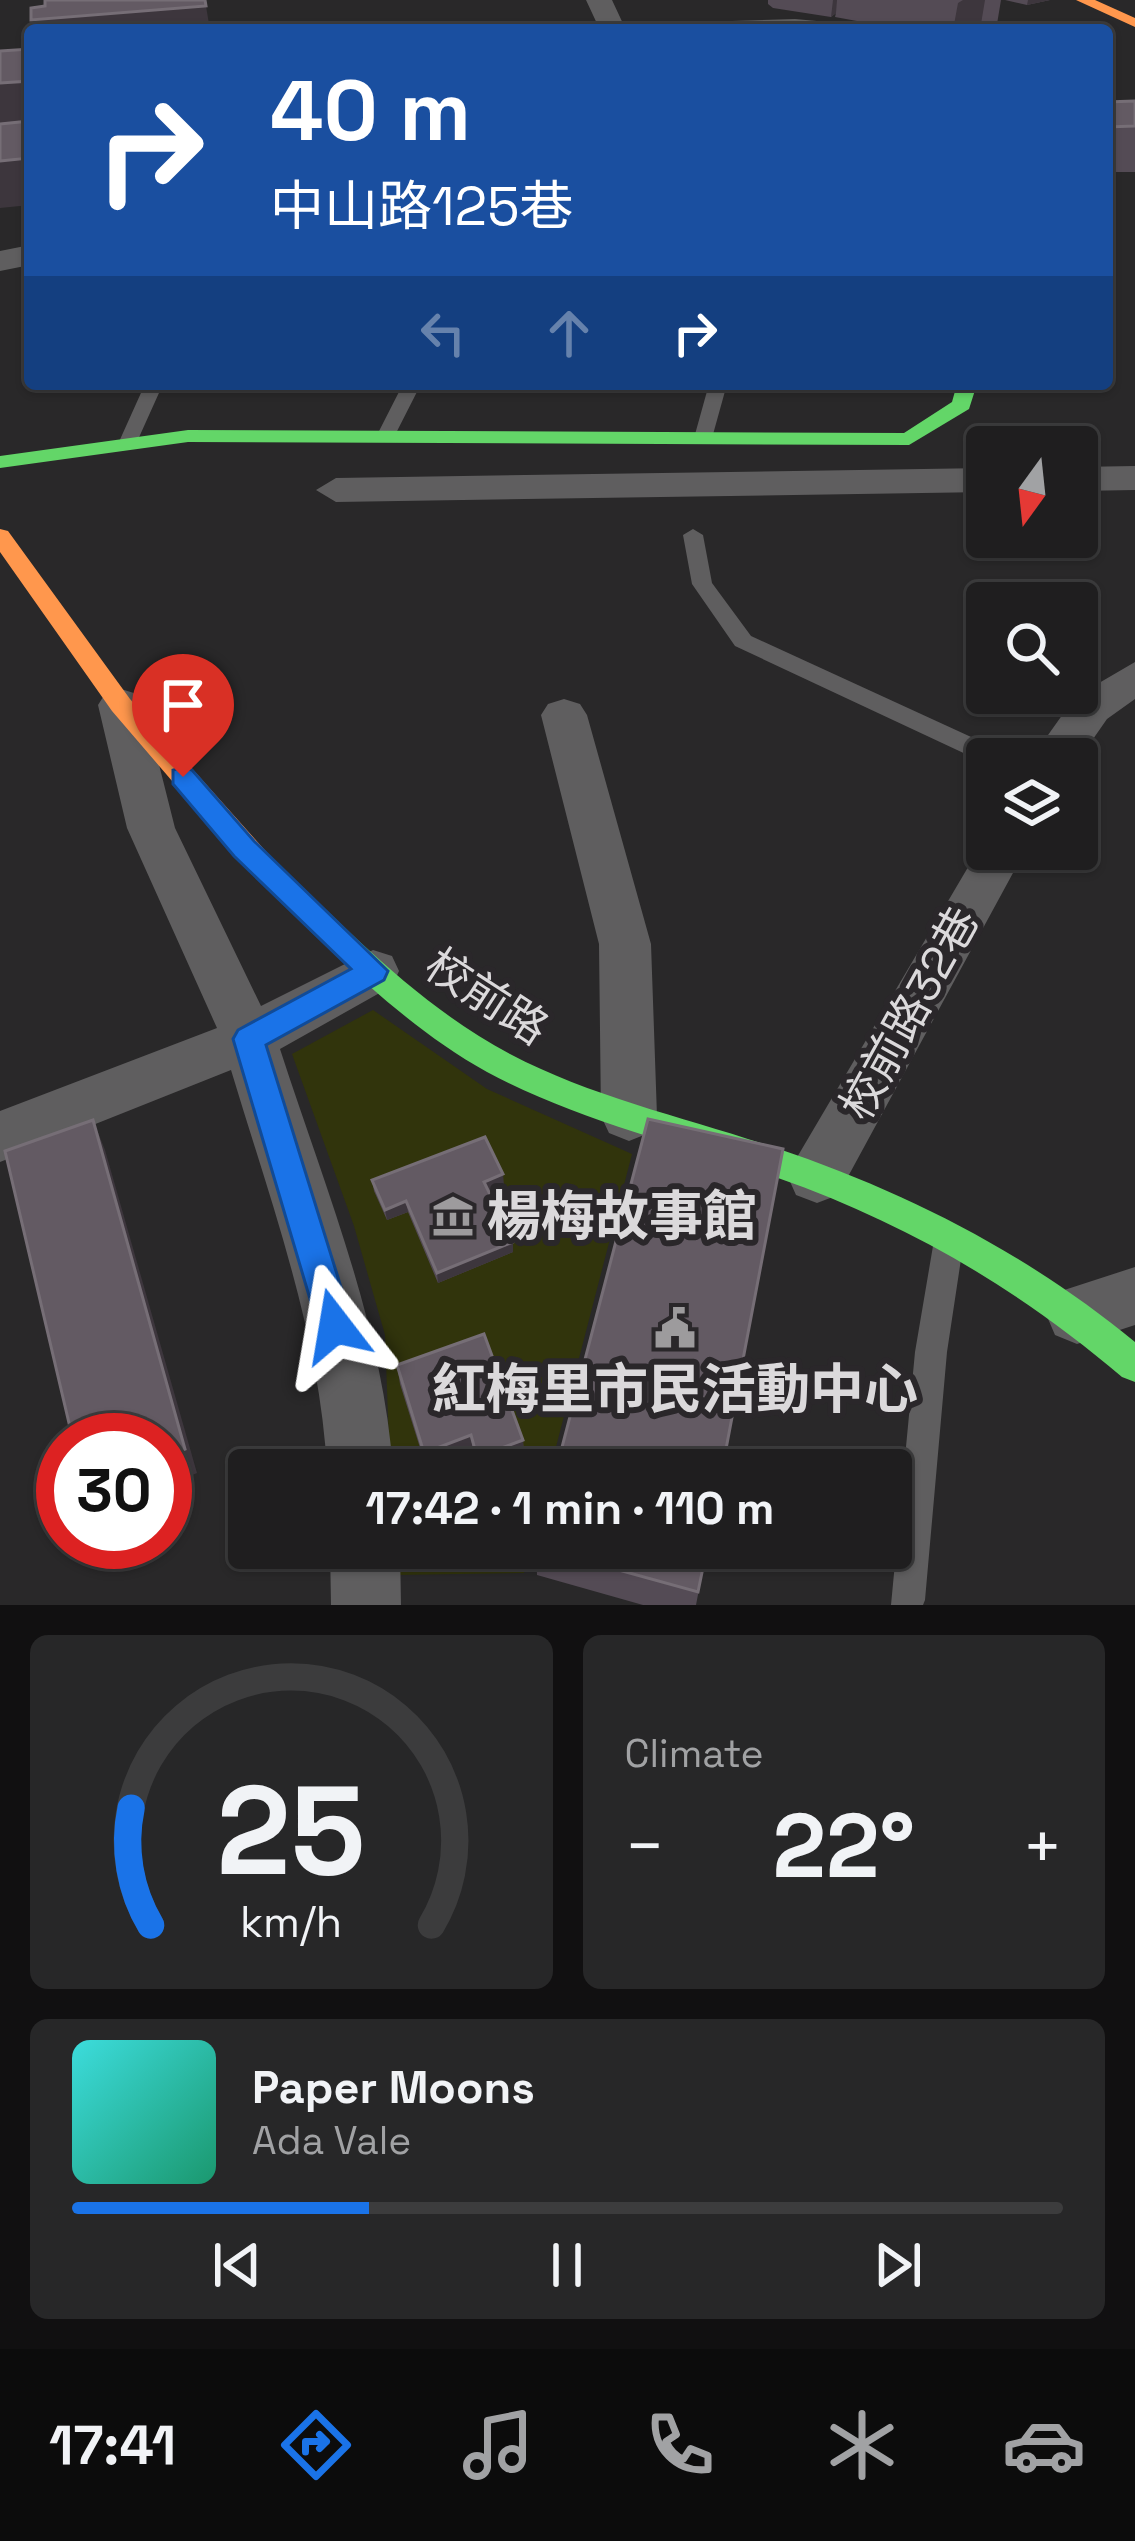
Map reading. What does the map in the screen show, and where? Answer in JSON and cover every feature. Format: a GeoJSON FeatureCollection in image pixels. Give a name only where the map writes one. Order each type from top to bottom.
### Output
{"type":"FeatureCollection","features":[{"type":"Feature","properties":{"kind":"street"},"geometry":{"type":"LineString","coordinates":[[1083,0],[1135,23]]}},
{"type":"Feature","properties":{"kind":"street"},"geometry":{"type":"LineString","coordinates":[[0,462],[188,436],[909,439],[962,405],[966,390]]}},
{"type":"Feature","properties":{"kind":"street"},"geometry":{"type":"LineString","coordinates":[[1098,479],[1135,478]]}},
{"type":"Feature","properties":{"kind":"street"},"geometry":{"type":"LineString","coordinates":[[336,490],[966,480]]}},
{"type":"Feature","properties":{"kind":"street","name":"校前路"},"geometry":{"type":"LineString","coordinates":[[0,536],[121,705],[244,849],[373,971],[497,1062],[629,1116],[818,1177],[994,1257],[1077,1314],[1135,1365]]}},
{"type":"Feature","properties":{"kind":"street"},"geometry":{"type":"LineString","coordinates":[[1069,738],[1091,708],[1135,677]]}},
{"type":"Feature","properties":{"kind":"street"},"geometry":{"type":"LineString","coordinates":[[121,705],[151,828],[249,1039],[323,1275],[357,1420],[359,1449]]}},
{"type":"Feature","properties":{"kind":"street"},"geometry":{"type":"LineString","coordinates":[[564,715],[625,944],[629,1116]]}},
{"type":"Feature","properties":{"kind":"street","name":"校前路32巷"},"geometry":{"type":"LineString","coordinates":[[818,1177],[989,870]]}},
{"type":"Feature","properties":{"kind":"street"},"geometry":{"type":"LineString","coordinates":[[0,1137],[249,1039],[373,971]]}},
{"type":"Feature","properties":{"kind":"street"},"geometry":{"type":"LineString","coordinates":[[1077,1314],[1135,1296]]}},
{"type":"Feature","properties":{"kind":"street"},"geometry":{"type":"LineString","coordinates":[[365,1569],[366,1605]]}},
{"type":"Feature","properties":{"kind":"lane"},"geometry":{"type":"LineString","coordinates":[[758,24],[806,24]]}},
{"type":"Feature","properties":{"kind":"lane"},"geometry":{"type":"LineString","coordinates":[[127,444],[151,390]]}},
{"type":"Feature","properties":{"kind":"lane"},"geometry":{"type":"LineString","coordinates":[[385,437],[409,390]]}},
{"type":"Feature","properties":{"kind":"lane"},"geometry":{"type":"LineString","coordinates":[[704,438],[716,390]]}},
{"type":"Feature","properties":{"kind":"lane"},"geometry":{"type":"LineString","coordinates":[[693,536],[702,584],[743,641],[966,744]]}},
{"type":"Feature","properties":{"kind":"lane"},"geometry":{"type":"LineString","coordinates":[[907,1600],[934,1329],[951,1238]]}},
{"type":"Feature","properties":{"kind":"green space"},"geometry":{"type":"Polygon","coordinates":[[[373,1010],[487,1089],[632,1154],[555,1449],[389,1449],[385,1335],[354,1226],[292,1054],[373,1010]]]}},
{"type":"Feature","properties":{"kind":"green space"},"geometry":{"type":"Polygon","coordinates":[[[393,1569],[525,1569],[524,1573],[393,1575],[393,1569]]]}},
{"type":"Feature","properties":{"kind":"building"},"geometry":{"type":"Polygon","coordinates":[[[45,0],[205,0],[206,6],[31,20],[31,8],[45,6],[45,0]]]}},
{"type":"Feature","properties":{"kind":"building"},"geometry":{"type":"Polygon","coordinates":[[[24,49],[24,81],[0,83],[0,51],[24,49]]]}},
{"type":"Feature","properties":{"kind":"building"},"geometry":{"type":"Polygon","coordinates":[[[1135,101],[1135,126],[1113,127],[1113,102],[1135,101]]]}},
{"type":"Feature","properties":{"kind":"building"},"geometry":{"type":"Polygon","coordinates":[[[24,122],[24,159],[0,161],[0,124],[24,122]]]}},
{"type":"Feature","properties":{"kind":"building","name":"紅梅里市民活動中心"},"geometry":{"type":"Polygon","coordinates":[[[648,1119],[783,1149],[726,1449],[562,1449],[648,1119]]]}},
{"type":"Feature","properties":{"kind":"building"},"geometry":{"type":"Polygon","coordinates":[[[93,1120],[175,1413],[67,1413],[5,1151],[93,1120]]]}},
{"type":"Feature","properties":{"kind":"building","name":"楊梅故事館"},"geometry":{"type":"Polygon","coordinates":[[[485,1137],[503,1174],[484,1182],[513,1242],[437,1273],[406,1201],[385,1210],[372,1180],[485,1137]]]}},
{"type":"Feature","properties":{"kind":"building"},"geometry":{"type":"Polygon","coordinates":[[[484,1334],[523,1440],[499,1449],[475,1449],[471,1435],[423,1449],[397,1365],[484,1334]]]}},
{"type":"Feature","properties":{"kind":"building"},"geometry":{"type":"Polygon","coordinates":[[[615,1569],[703,1569],[698,1592],[615,1569]]]}},
{"type":"Feature","properties":{"kind":"traffic: fast"},"geometry":{"type":"LineString","coordinates":[[0,462],[188,436],[909,439],[962,405],[966,390]]}},
{"type":"Feature","properties":{"kind":"traffic: fast"},"geometry":{"type":"LineString","coordinates":[[261,865],[406,998],[499,1063],[576,1097],[776,1163],[903,1213],[1024,1280],[1135,1365]]}},
{"type":"Feature","properties":{"kind":"traffic: slow"},"geometry":{"type":"LineString","coordinates":[[1083,0],[1135,23]]}},
{"type":"Feature","properties":{"kind":"traffic: slow"},"geometry":{"type":"LineString","coordinates":[[0,536],[121,705],[261,865]]}},
{"type":"Feature","properties":{"kind":"place","name":"楊梅故事館"},"geometry":{"type":"Point","coordinates":[453,1216]}},
{"type":"Feature","properties":{"kind":"place","name":"紅梅里市民活動中心"},"geometry":{"type":"Point","coordinates":[675,1328]}},
{"type":"Feature","properties":{"kind":"route"},"geometry":{"type":"LineString","coordinates":[[183,777],[244,849],[373,971],[249,1039],[335,1326]]}}]}
